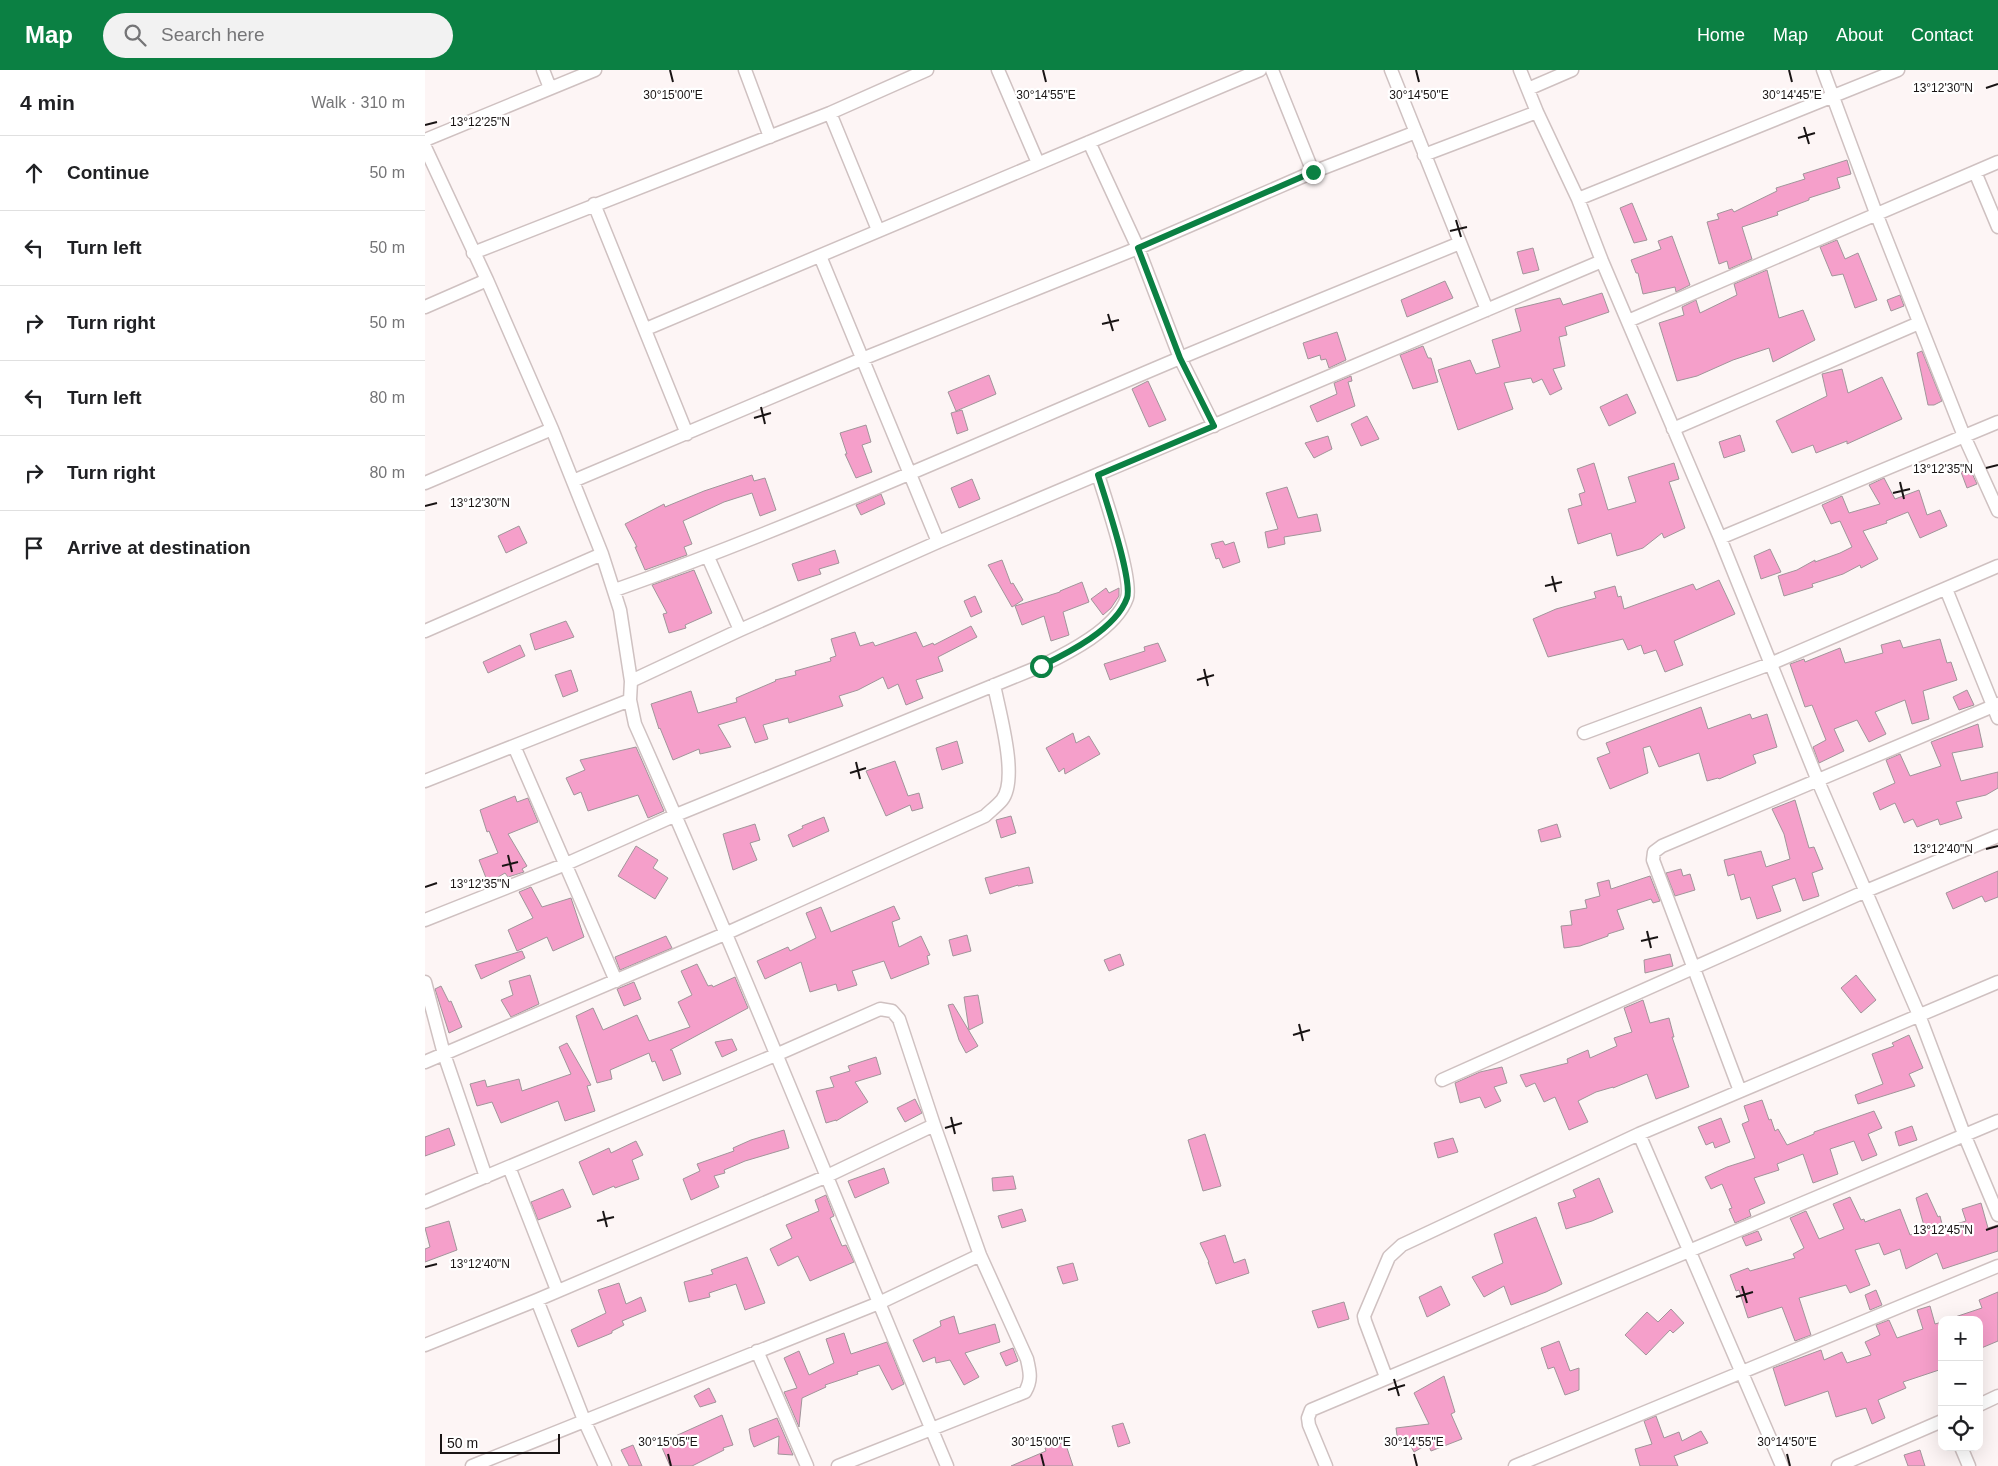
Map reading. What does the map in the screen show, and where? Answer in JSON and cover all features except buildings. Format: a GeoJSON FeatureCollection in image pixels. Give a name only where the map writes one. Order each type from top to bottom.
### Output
{"type":"FeatureCollection","features":[{"type":"Feature","properties":{"kind":"street"},"geometry":{"type":"LineString","coordinates":[[543,70],[550,88]]}},
{"type":"Feature","properties":{"kind":"street"},"geometry":{"type":"LineString","coordinates":[[425,140],[595,70]]}},
{"type":"Feature","properties":{"kind":"street"},"geometry":{"type":"LineString","coordinates":[[745,70],[770,137]]}},
{"type":"Feature","properties":{"kind":"street"},"geometry":{"type":"LineString","coordinates":[[473,253],[830,113],[927,70]]}},
{"type":"Feature","properties":{"kind":"street"},"geometry":{"type":"LineString","coordinates":[[998,70],[1038,163]]}},
{"type":"Feature","properties":{"kind":"street"},"geometry":{"type":"LineString","coordinates":[[646,329],[1260,70]]}},
{"type":"Feature","properties":{"kind":"street"},"geometry":{"type":"LineString","coordinates":[[1272,70],[1313,172]]}},
{"type":"Feature","properties":{"kind":"street"},"geometry":{"type":"LineString","coordinates":[[1391,70],[1487,310]]}},
{"type":"Feature","properties":{"kind":"street"},"geometry":{"type":"LineString","coordinates":[[1520,70],[1537,112],[1578,199],[1602,261],[1720,538],[1818,781],[1919,1015],[1964,1134],[1998,1215]]}},
{"type":"Feature","properties":{"kind":"street"},"geometry":{"type":"LineString","coordinates":[[1528,89],[1573,70]]}},
{"type":"Feature","properties":{"kind":"street"},"geometry":{"type":"LineString","coordinates":[[1823,70],[1919,323],[1964,436],[1998,511]]}},
{"type":"Feature","properties":{"kind":"street"},"geometry":{"type":"LineString","coordinates":[[1578,199],[1898,70]]}},
{"type":"Feature","properties":{"kind":"street"},"geometry":{"type":"LineString","coordinates":[[1424,156],[1537,112]]}},
{"type":"Feature","properties":{"kind":"street"},"geometry":{"type":"LineString","coordinates":[[830,113],[878,230]]}},
{"type":"Feature","properties":{"kind":"street"},"geometry":{"type":"LineString","coordinates":[[573,481],[861,359],[1138,248],[1313,172],[1416,132]]}},
{"type":"Feature","properties":{"kind":"street"},"geometry":{"type":"LineString","coordinates":[[1089,142],[1138,248],[1180,358],[1214,426]]}},
{"type":"Feature","properties":{"kind":"street"},"geometry":{"type":"LineString","coordinates":[[425,147],[428,163],[487,280],[553,429],[602,554],[620,610],[631,681],[630,700],[635,724],[778,1054],[825,1177],[947,1466]]}},
{"type":"Feature","properties":{"kind":"street"},"geometry":{"type":"LineString","coordinates":[[1628,321],[1998,162]]}},
{"type":"Feature","properties":{"kind":"street"},"geometry":{"type":"LineString","coordinates":[[1975,172],[1998,227]]}},
{"type":"Feature","properties":{"kind":"street"},"geometry":{"type":"LineString","coordinates":[[594,204],[687,434]]}},
{"type":"Feature","properties":{"kind":"street"},"geometry":{"type":"LineString","coordinates":[[615,590],[708,557],[909,475],[1180,358],[1460,243]]}},
{"type":"Feature","properties":{"kind":"street"},"geometry":{"type":"LineString","coordinates":[[820,256],[938,542]]}},
{"type":"Feature","properties":{"kind":"street"},"geometry":{"type":"LineString","coordinates":[[631,681],[740,630],[938,542],[1602,261]]}},
{"type":"Feature","properties":{"kind":"street"},"geometry":{"type":"LineString","coordinates":[[425,307],[487,280]]}},
{"type":"Feature","properties":{"kind":"street"},"geometry":{"type":"LineString","coordinates":[[1673,429],[1919,323]]}},
{"type":"Feature","properties":{"kind":"street"},"geometry":{"type":"LineString","coordinates":[[1720,538],[1998,422]]}},
{"type":"Feature","properties":{"kind":"street"},"geometry":{"type":"LineString","coordinates":[[425,483],[553,429]]}},
{"type":"Feature","properties":{"kind":"street"},"geometry":{"type":"LineString","coordinates":[[425,920],[565,864],[676,815],[1041,666],[1076,649],[1118,614],[1127,597],[1120,547],[1098,475]]}},
{"type":"Feature","properties":{"kind":"street"},"geometry":{"type":"LineString","coordinates":[[425,631],[602,554]]}},
{"type":"Feature","properties":{"kind":"street"},"geometry":{"type":"LineString","coordinates":[[708,557],[740,630]]}},
{"type":"Feature","properties":{"kind":"street"},"geometry":{"type":"LineString","coordinates":[[1584,733],[1771,664],[1998,566]]}},
{"type":"Feature","properties":{"kind":"street"},"geometry":{"type":"LineString","coordinates":[[1740,1091],[1653,860],[1654,852],[1662,846],[1996,709],[1945,589]]}},
{"type":"Feature","properties":{"kind":"street"},"geometry":{"type":"LineString","coordinates":[[425,1062],[727,933],[985,816],[1003,799],[1007,784],[1009,762],[994,685]]}},
{"type":"Feature","properties":{"kind":"street"},"geometry":{"type":"LineString","coordinates":[[425,781],[630,700]]}},
{"type":"Feature","properties":{"kind":"street"},"geometry":{"type":"LineString","coordinates":[[513,746],[616,981]]}},
{"type":"Feature","properties":{"kind":"street"},"geometry":{"type":"LineString","coordinates":[[1442,1080],[1866,891],[1998,836]]}},
{"type":"Feature","properties":{"kind":"street"},"geometry":{"type":"LineString","coordinates":[[425,982],[444,1054],[486,1177]]}},
{"type":"Feature","properties":{"kind":"street"},"geometry":{"type":"LineString","coordinates":[[1386,1377],[1364,1316],[1393,1252],[1402,1245],[1639,1134],[1998,982]]}},
{"type":"Feature","properties":{"kind":"street"},"geometry":{"type":"LineString","coordinates":[[425,1202],[879,1010],[892,1011],[899,1019],[980,1255],[1027,1359],[1030,1383],[1025,1392],[838,1466]]}},
{"type":"Feature","properties":{"kind":"street"},"geometry":{"type":"LineString","coordinates":[[1326,1466],[1309,1425],[1308,1418],[1311,1410],[1998,1120]]}},
{"type":"Feature","properties":{"kind":"street"},"geometry":{"type":"LineString","coordinates":[[425,1345],[537,1300],[825,1177],[934,1125]]}},
{"type":"Feature","properties":{"kind":"street"},"geometry":{"type":"LineString","coordinates":[[1639,1134],[1782,1466]]}},
{"type":"Feature","properties":{"kind":"street"},"geometry":{"type":"LineString","coordinates":[[509,1167],[557,1290]]}},
{"type":"Feature","properties":{"kind":"street"},"geometry":{"type":"LineString","coordinates":[[472,1466],[879,1303],[980,1255]]}},
{"type":"Feature","properties":{"kind":"street"},"geometry":{"type":"LineString","coordinates":[[1515,1466],[1998,1266]]}},
{"type":"Feature","properties":{"kind":"street"},"geometry":{"type":"LineString","coordinates":[[537,1300],[584,1420],[605,1466]]}},
{"type":"Feature","properties":{"kind":"street"},"geometry":{"type":"LineString","coordinates":[[757,1351],[807,1466]]}},
{"type":"Feature","properties":{"kind":"street"},"geometry":{"type":"LineString","coordinates":[[1983,1402],[1998,1396]]}},
{"type":"Feature","properties":{"kind":"street"},"geometry":{"type":"LineString","coordinates":[[1843,1465],[1938,1423]]}},
{"type":"Feature","properties":{"kind":"street"},"geometry":{"type":"LineString","coordinates":[[1963,1451],[1969,1466]]}},
{"type":"Feature","properties":{"kind":"route"},"geometry":{"type":"LineString","coordinates":[[1041,666],[1076,649],[1101,630],[1118,614],[1127,597],[1120,547],[1098,475],[1214,426],[1180,358],[1138,248],[1313,172]]}}]}
